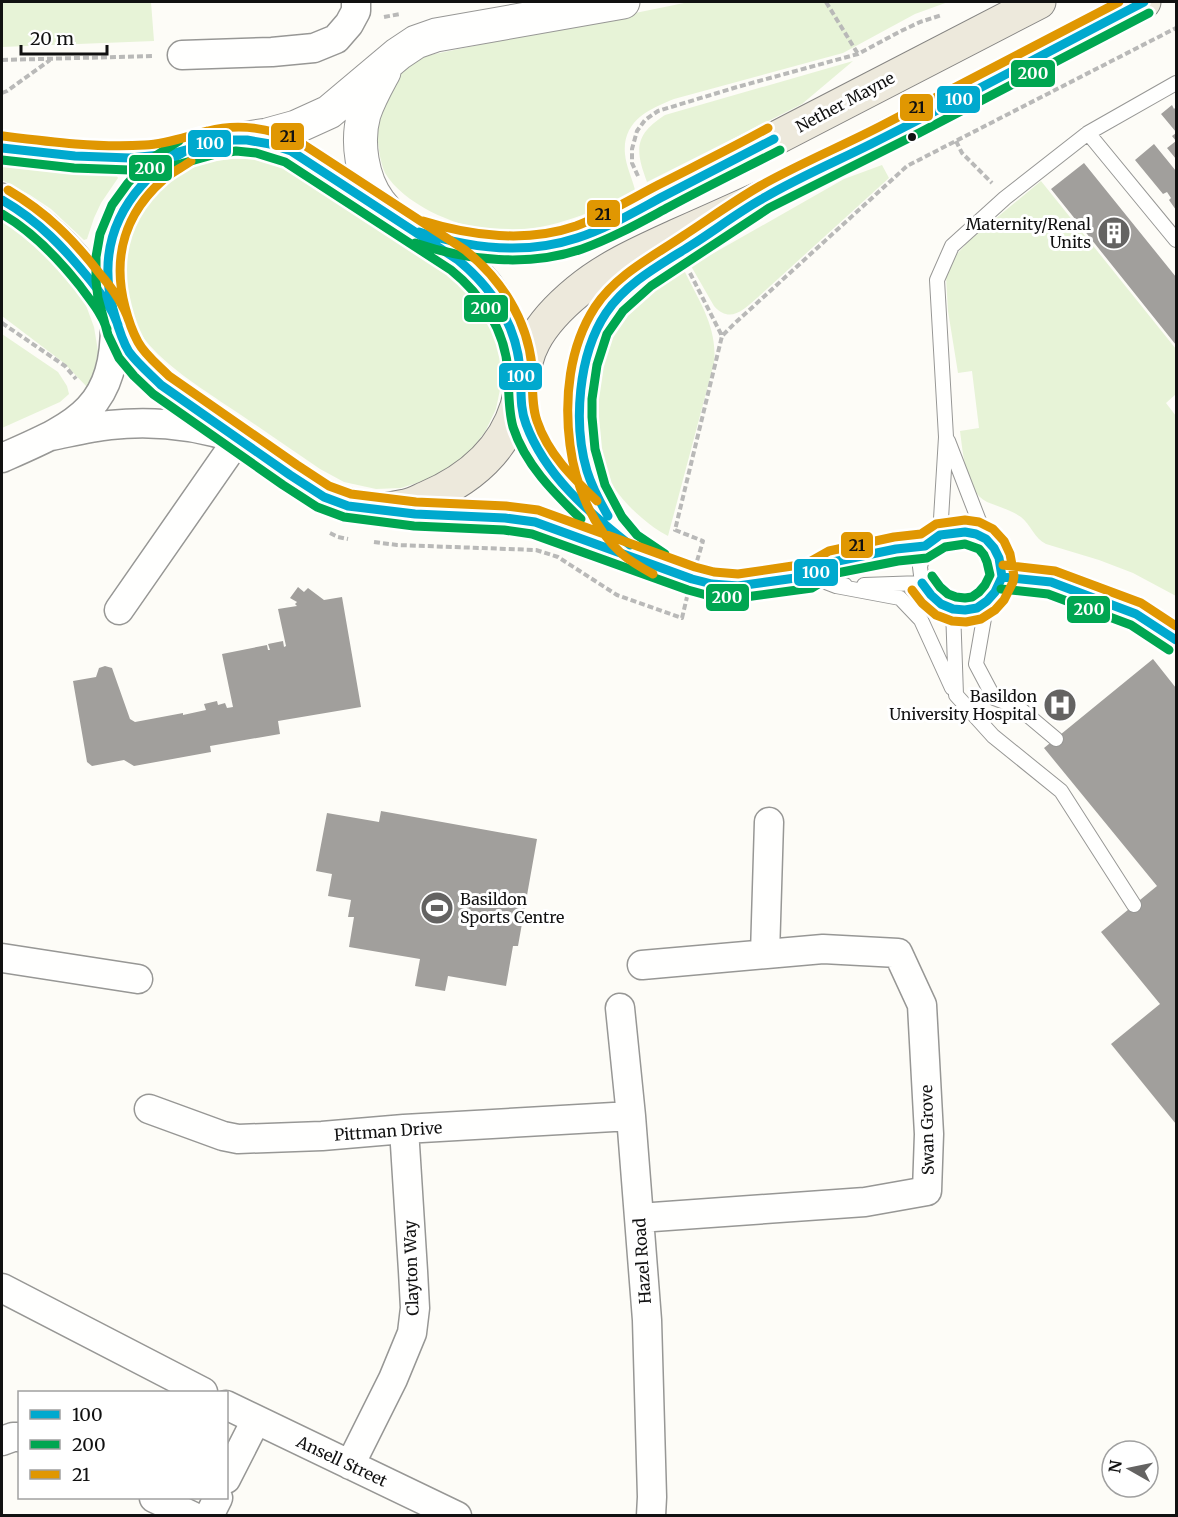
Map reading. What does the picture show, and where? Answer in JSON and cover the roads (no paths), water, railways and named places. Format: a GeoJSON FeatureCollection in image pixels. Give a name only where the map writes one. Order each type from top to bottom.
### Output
{"type":"FeatureCollection","features":[{"type":"Feature","properties":{"kind":"main road","name":"Nether Mayne"},"geometry":{"type":"LineString","coordinates":[[401,223],[435,238],[465,244],[500,247],[550,244],[576,238],[602,228],[1039,2]]}},
{"type":"Feature","properties":{"kind":"main road","name":"Nether Mayne"},"geometry":{"type":"LineString","coordinates":[[185,151],[157,169],[137,191],[122,212],[111,238],[108,260],[110,297],[128,350],[161,385],[290,476],[324,497],[348,506],[375,510],[406,506],[438,493],[470,475],[493,452],[517,407],[526,362],[534,341],[561,306],[609,269],[638,253],[881,139],[1144,2]]}},
{"type":"Feature","properties":{"kind":"main road","name":"Nether Mayne"},"geometry":{"type":"LineString","coordinates":[[2,148],[108,158],[157,156],[185,151],[221,140],[240,139],[276,145],[291,151],[477,276],[496,300],[511,330],[519,360],[521,385]]}},
{"type":"Feature","properties":{"kind":"main road","name":"Nether Mayne"},"geometry":{"type":"LineString","coordinates":[[2,200],[21,210],[38,223],[71,254],[98,289],[115,317]]}},
{"type":"Feature","properties":{"kind":"street"},"geometry":{"type":"LineString","coordinates":[[182,56],[314,48],[336,39],[349,24],[356,11],[356,2]]}},
{"type":"Feature","properties":{"kind":"street"},"geometry":{"type":"LineString","coordinates":[[240,139],[296,128],[329,112],[398,54],[416,42],[436,35],[623,2]]}},
{"type":"Feature","properties":{"kind":"street"},"geometry":{"type":"LineString","coordinates":[[398,54],[384,72],[371,96],[364,116],[361,136],[365,174],[379,202],[401,223]]}},
{"type":"Feature","properties":{"kind":"street"},"geometry":{"type":"LineString","coordinates":[[2,458],[51,436],[81,417],[96,401],[106,383],[112,362],[116,336],[115,317]]}},
{"type":"Feature","properties":{"kind":"street"},"geometry":{"type":"LineString","coordinates":[[51,436],[109,425],[148,423],[182,425],[214,431],[238,439],[119,610]]}},
{"type":"Feature","properties":{"kind":"street"},"geometry":{"type":"LineString","coordinates":[[765,954],[769,822]]}},
{"type":"Feature","properties":{"kind":"street","name":"Swan Grove"},"geometry":{"type":"LineString","coordinates":[[639,1218],[865,1202],[927,1191],[929,1134],[922,1005],[898,953],[824,949],[642,965]]}},
{"type":"Feature","properties":{"kind":"street"},"geometry":{"type":"LineString","coordinates":[[2,958],[138,979]]}},
{"type":"Feature","properties":{"kind":"street","name":"Hazel Road"},"geometry":{"type":"LineString","coordinates":[[620,1008],[647,1320],[651,1515]]}},
{"type":"Feature","properties":{"kind":"street","name":"Pittman Drive"},"geometry":{"type":"LineString","coordinates":[[149,1108],[223,1136],[238,1139],[322,1136],[631,1116]]}},
{"type":"Feature","properties":{"kind":"street","name":"Clayton Way"},"geometry":{"type":"LineString","coordinates":[[350,1465],[393,1379],[412,1333],[415,1308],[404,1129]]}},
{"type":"Feature","properties":{"kind":"street"},"geometry":{"type":"LineString","coordinates":[[2,1288],[201,1391]]}},
{"type":"Feature","properties":{"kind":"street","name":"Ansell Street"},"geometry":{"type":"LineString","coordinates":[[228,1406],[457,1515]]}},
{"type":"Feature","properties":{"kind":"street"},"geometry":{"type":"LineString","coordinates":[[228,1475],[256,1420]]}},
{"type":"Feature","properties":{"kind":"street"},"geometry":{"type":"LineString","coordinates":[[2,1441],[18,1437]]}},
{"type":"Feature","properties":{"kind":"street"},"geometry":{"type":"LineString","coordinates":[[158,1499],[192,1515]]}},
{"type":"Feature","properties":{"kind":"street"},"geometry":{"type":"LineString","coordinates":[[209,1515],[217,1499]]}},
{"type":"Feature","properties":{"kind":"lane"},"geometry":{"type":"LineString","coordinates":[[940,535],[946,437],[937,280],[952,246],[1005,198],[1088,133],[1176,82]]}},
{"type":"Feature","properties":{"kind":"lane"},"geometry":{"type":"LineString","coordinates":[[1088,133],[1176,240]]}},
{"type":"Feature","properties":{"kind":"lane"},"geometry":{"type":"LineString","coordinates":[[630,545],[613,526],[586,470],[581,437],[580,406],[583,374],[592,342],[604,316],[619,297],[639,278],[772,192]]}},
{"type":"Feature","properties":{"kind":"lane"},"geometry":{"type":"LineString","coordinates":[[521,385],[524,422],[546,464],[584,506],[610,530],[645,556],[671,571]]}},
{"type":"Feature","properties":{"kind":"lane"},"geometry":{"type":"LineString","coordinates":[[925,546],[920,567],[922,583],[941,604],[953,609],[977,608],[995,592],[1002,577],[999,558],[986,539],[946,437]]}},
{"type":"Feature","properties":{"kind":"lane"},"geometry":{"type":"LineString","coordinates":[[375,510],[535,522],[692,579],[712,584],[738,586],[810,576],[833,562],[896,549],[925,546],[940,535],[965,532],[986,539]]}},
{"type":"Feature","properties":{"kind":"lane"},"geometry":{"type":"LineString","coordinates":[[810,576],[836,585],[900,598],[921,620],[956,696],[993,736],[1061,791],[1134,905]]}},
{"type":"Feature","properties":{"kind":"lane"},"geometry":{"type":"LineString","coordinates":[[1002,577],[1051,582],[1136,614],[1176,640]]}},
{"type":"Feature","properties":{"kind":"lane"},"geometry":{"type":"LineString","coordinates":[[836,585],[922,583]]}},
{"type":"Feature","properties":{"kind":"lane"},"geometry":{"type":"LineString","coordinates":[[987,601],[976,664],[994,698],[1018,706],[1056,739]]}},
{"type":"Feature","properties":{"kind":"lane"},"geometry":{"type":"LineString","coordinates":[[953,609],[956,696]]}},
{"type":"Feature","properties":{"kind":"place","name":"Maternity/Renal Units"},"geometry":{"type":"Point","coordinates":[1114,233]}},
{"type":"Feature","properties":{"kind":"place","name":"Basildon University Hospital"},"geometry":{"type":"Point","coordinates":[1060,705]}},
{"type":"Feature","properties":{"kind":"place","name":"Basildon Sports Centre"},"geometry":{"type":"Point","coordinates":[437,908]}}]}
